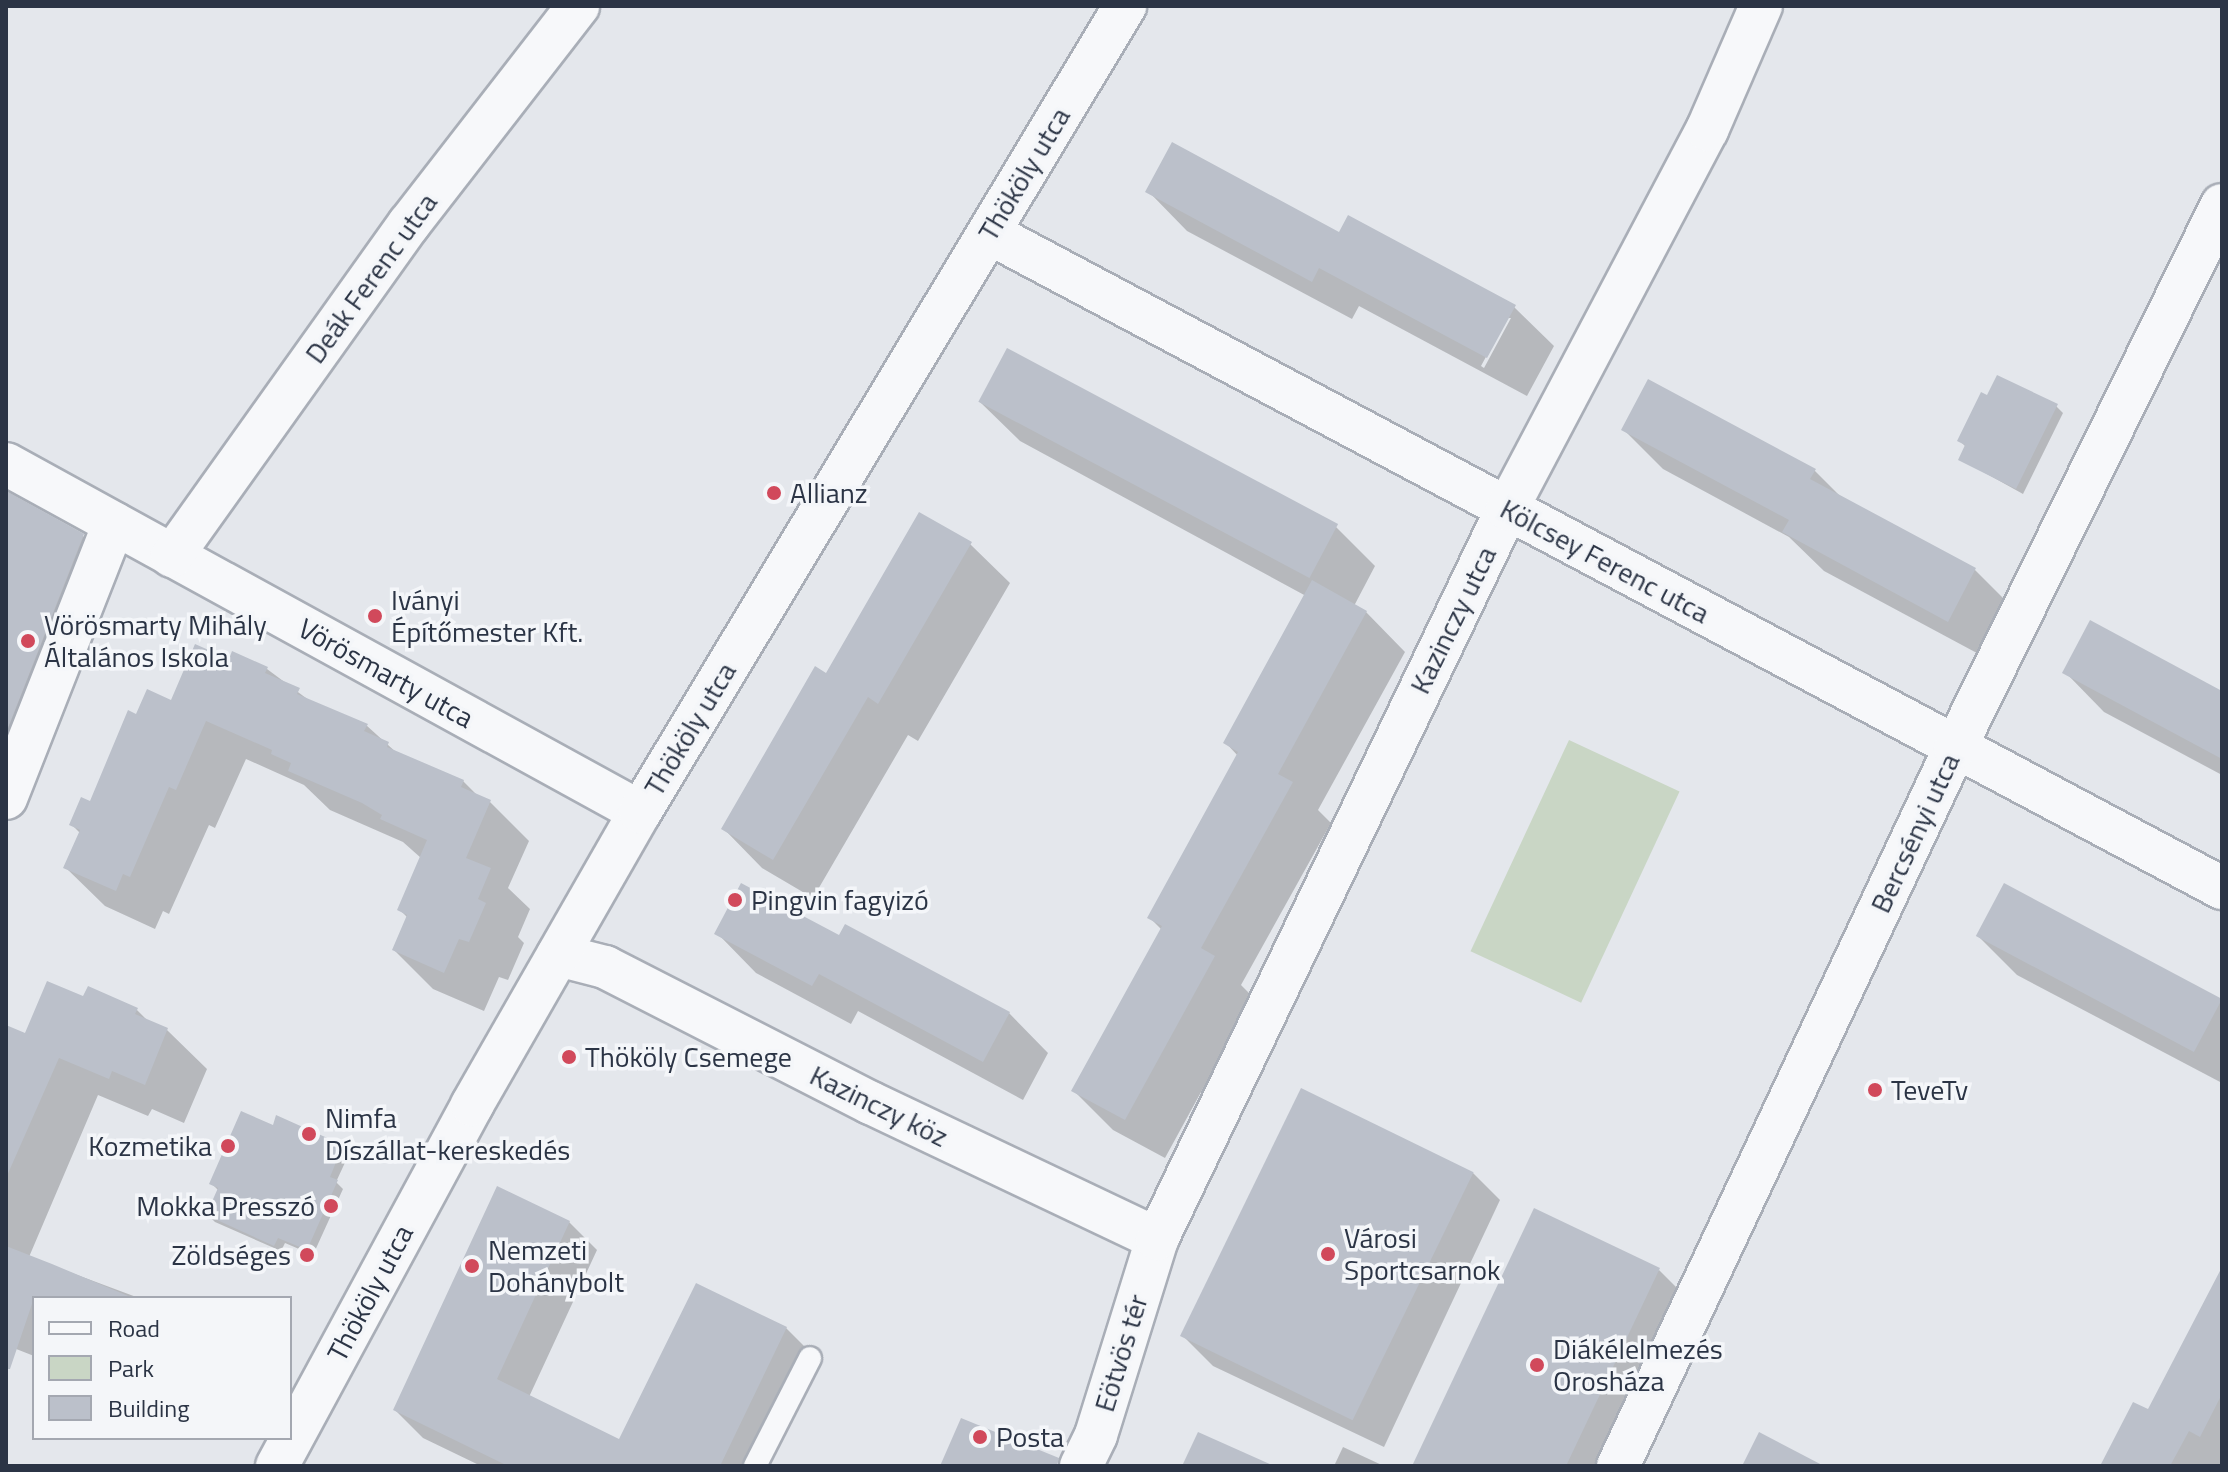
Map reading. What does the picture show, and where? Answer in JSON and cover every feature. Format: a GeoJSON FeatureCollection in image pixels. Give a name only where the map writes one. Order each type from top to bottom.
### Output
{"type":"FeatureCollection","features":[{"type":"Feature","properties":{"kind":"street","name":"Deák Ferenc utca"},"geometry":{"type":"LineString","coordinates":[[172,556],[409,224],[578,6]]}},
{"type":"Feature","properties":{"kind":"street","name":"Thököly utca"},"geometry":{"type":"LineString","coordinates":[[292,1438],[472,1105],[640,812],[1125,6]]}},
{"type":"Feature","properties":{"kind":"street","name":"Kazinczy utca"},"geometry":{"type":"LineString","coordinates":[[1157,1239],[1507,509],[1707,130],[1761,6]]}},
{"type":"Feature","properties":{"kind":"street","name":"Bercsényi utca"},"geometry":{"type":"LineString","coordinates":[[1618,1466],[1955,748],[2220,215]]}},
{"type":"Feature","properties":{"kind":"street","name":"Kölcsey Ferenc utca"},"geometry":{"type":"LineString","coordinates":[[989,233],[2222,888]]}},
{"type":"Feature","properties":{"kind":"street","name":"Vörösmarty utca"},"geometry":{"type":"LineString","coordinates":[[6,464],[640,812]]}},
{"type":"Feature","properties":{"kind":"street"},"geometry":{"type":"LineString","coordinates":[[6,798],[114,524]]}},
{"type":"Feature","properties":{"kind":"street","name":"Kazinczy köz"},"geometry":{"type":"LineString","coordinates":[[558,955],[605,967],[871,1103],[1157,1239]]}},
{"type":"Feature","properties":{"kind":"street","name":"Eötvös tér"},"geometry":{"type":"LineString","coordinates":[[1081,1466],[1096,1435],[1157,1239]]}},
{"type":"Feature","properties":{"kind":"street","name":"Thököly utca"},"geometry":{"type":"LineString","coordinates":[[277,1466],[291,1440]]}},
{"type":"Feature","properties":{"kind":"lane"},"geometry":{"type":"LineString","coordinates":[[755,1466],[810,1358]]}},
{"type":"Feature","properties":{"kind":"green space"},"geometry":{"type":"Polygon","coordinates":[[[1569,740],[1680,792],[1581,1003],[1471,951],[1569,740]]]}},
{"type":"Feature","properties":{"kind":"building"},"geometry":{"type":"Polygon","coordinates":[[[1172,142],[1339,232],[1348,215],[1516,305],[1487,358],[1319,268],[1312,282],[1145,192],[1172,142]]]}},
{"type":"Feature","properties":{"kind":"building"},"geometry":{"type":"Polygon","coordinates":[[[1007,348],[1338,524],[1309,578],[978,402],[1007,348]]]}},
{"type":"Feature","properties":{"kind":"building"},"geometry":{"type":"Polygon","coordinates":[[[1997,375],[2058,404],[2016,489],[1958,460],[1965,445],[1957,441],[1981,392],[1987,395],[1997,375]]]}},
{"type":"Feature","properties":{"kind":"building"},"geometry":{"type":"Polygon","coordinates":[[[1648,379],[1816,469],[1810,479],[1976,568],[1948,622],[1782,532],[1789,520],[1621,430],[1648,379]]]}},
{"type":"Feature","properties":{"kind":"building","name":"Vörösmarty Mihály Általános Iskola"},"geometry":{"type":"Polygon","coordinates":[[[6,491],[84,534],[6,733],[6,491]]]}},
{"type":"Feature","properties":{"kind":"building"},"geometry":{"type":"Polygon","coordinates":[[[919,512],[972,542],[878,704],[868,697],[773,860],[721,829],[815,666],[826,673],[919,512]]]}},
{"type":"Feature","properties":{"kind":"building"},"geometry":{"type":"Polygon","coordinates":[[[1312,580],[1367,611],[1278,774],[1293,782],[1201,948],[1215,956],[1125,1120],[1071,1091],[1162,926],[1147,918],[1238,752],[1223,743],[1312,580]]]}},
{"type":"Feature","properties":{"kind":"building"},"geometry":{"type":"Polygon","coordinates":[[[2090,620],[2222,691],[2222,759],[2062,673],[2090,620]]]}},
{"type":"Feature","properties":{"kind":"building"},"geometry":{"type":"Polygon","coordinates":[[[195,644],[229,659],[232,651],[268,667],[265,673],[300,688],[297,694],[368,724],[364,731],[389,742],[387,747],[464,780],[461,787],[491,800],[466,858],[491,868],[478,899],[486,903],[469,942],[459,939],[444,973],[392,950],[407,915],[397,910],[427,840],[380,819],[382,815],[362,803],[288,771],[291,763],[271,754],[272,750],[206,721],[176,790],[169,787],[130,877],[123,874],[116,891],[63,868],[80,830],[69,825],[81,797],[90,801],[128,710],[136,714],[147,689],[171,700],[195,644]]]}},
{"type":"Feature","properties":{"kind":"building"},"geometry":{"type":"Polygon","coordinates":[[[741,883],[839,935],[845,924],[1010,1012],[983,1062],[819,974],[812,986],[714,934],[741,883]]]}},
{"type":"Feature","properties":{"kind":"building"},"geometry":{"type":"Polygon","coordinates":[[[2004,883],[2222,999],[2194,1052],[1976,936],[2004,883]]]}},
{"type":"Feature","properties":{"kind":"building"},"geometry":{"type":"Polygon","coordinates":[[[47,981],[83,996],[88,986],[138,1008],[135,1014],[168,1028],[145,1085],[112,1071],[109,1079],[59,1058],[6,1178],[6,1025],[25,1033],[47,981]]]}},
{"type":"Feature","properties":{"kind":"building","name":"Városi Sportcsarnok"},"geometry":{"type":"Polygon","coordinates":[[[1301,1088],[1474,1172],[1353,1420],[1180,1336],[1301,1088]]]}},
{"type":"Feature","properties":{"kind":"building"},"geometry":{"type":"Polygon","coordinates":[[[241,1111],[273,1125],[276,1115],[343,1145],[330,1177],[338,1180],[307,1250],[278,1238],[274,1246],[206,1215],[218,1188],[209,1184],[241,1111]]]}},
{"type":"Feature","properties":{"kind":"building"},"geometry":{"type":"Polygon","coordinates":[[[497,1186],[570,1221],[497,1379],[619,1439],[696,1283],[787,1327],[720,1466],[508,1466],[393,1410],[497,1186]]]}},
{"type":"Feature","properties":{"kind":"building","name":"Diákélelmezés Orosháza"},"geometry":{"type":"Polygon","coordinates":[[[1534,1208],[1660,1268],[1566,1466],[1412,1466],[1534,1208]]]}},
{"type":"Feature","properties":{"kind":"building"},"geometry":{"type":"Polygon","coordinates":[[[6,1246],[128,1296],[32,1296],[10,1369],[6,1369],[6,1246]]]}},
{"type":"Feature","properties":{"kind":"building"},"geometry":{"type":"Polygon","coordinates":[[[2222,1267],[2222,1394],[2200,1437],[2189,1431],[2170,1466],[2100,1466],[2133,1402],[2148,1409],[2222,1267]]]}},
{"type":"Feature","properties":{"kind":"building","name":"Posta"},"geometry":{"type":"Polygon","coordinates":[[[961,1418],[1059,1458],[1057,1466],[940,1466],[961,1418]]]}},
{"type":"Feature","properties":{"kind":"building"},"geometry":{"type":"Polygon","coordinates":[[[1198,1432],[1274,1466],[1182,1466],[1198,1432]]]}},
{"type":"Feature","properties":{"kind":"building"},"geometry":{"type":"Polygon","coordinates":[[[1759,1432],[1824,1466],[1742,1466],[1759,1432]]]}},
{"type":"Feature","properties":{"kind":"place","name":"Allianz"},"geometry":{"type":"Point","coordinates":[774,493]}},
{"type":"Feature","properties":{"kind":"place","name":"Iványi Építőmester Kft."},"geometry":{"type":"Point","coordinates":[375,616]}},
{"type":"Feature","properties":{"kind":"place","name":"Vörösmarty Mihály Általános Iskola"},"geometry":{"type":"Point","coordinates":[28,641]}},
{"type":"Feature","properties":{"kind":"place","name":"Pingvin fagyizó"},"geometry":{"type":"Point","coordinates":[735,900]}},
{"type":"Feature","properties":{"kind":"place","name":"Thököly Csemege"},"geometry":{"type":"Point","coordinates":[569,1057]}},
{"type":"Feature","properties":{"kind":"place","name":"TeveTv"},"geometry":{"type":"Point","coordinates":[1875,1090]}},
{"type":"Feature","properties":{"kind":"place","name":"Nimfa Díszállat-kereskedés"},"geometry":{"type":"Point","coordinates":[309,1134]}},
{"type":"Feature","properties":{"kind":"place","name":"Kozmetika"},"geometry":{"type":"Point","coordinates":[228,1146]}},
{"type":"Feature","properties":{"kind":"place","name":"Mokka Presszó"},"geometry":{"type":"Point","coordinates":[331,1206]}},
{"type":"Feature","properties":{"kind":"place","name":"Városi Sportcsarnok"},"geometry":{"type":"Point","coordinates":[1328,1254]}},
{"type":"Feature","properties":{"kind":"place","name":"Zöldséges"},"geometry":{"type":"Point","coordinates":[307,1255]}},
{"type":"Feature","properties":{"kind":"place","name":"Nemzeti Dohánybolt"},"geometry":{"type":"Point","coordinates":[472,1266]}},
{"type":"Feature","properties":{"kind":"place","name":"Diákélelmezés Orosháza"},"geometry":{"type":"Point","coordinates":[1537,1365]}},
{"type":"Feature","properties":{"kind":"place","name":"Posta"},"geometry":{"type":"Point","coordinates":[980,1437]}}]}
